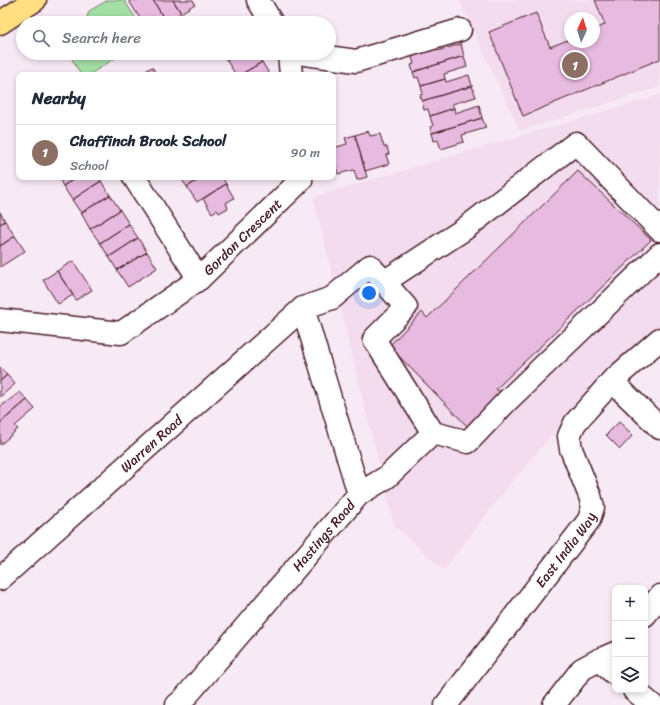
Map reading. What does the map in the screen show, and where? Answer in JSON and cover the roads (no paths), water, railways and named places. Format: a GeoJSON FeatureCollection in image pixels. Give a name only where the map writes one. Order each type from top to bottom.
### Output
{"type":"FeatureCollection","features":[{"type":"Feature","properties":{"kind":"main road"},"geometry":{"type":"LineString","coordinates":[[0,23],[35,0]]}},
{"type":"Feature","properties":{"kind":"street"},"geometry":{"type":"LineString","coordinates":[[258,0],[268,16]]}},
{"type":"Feature","properties":{"kind":"street"},"geometry":{"type":"LineString","coordinates":[[336,58],[356,61],[460,30]]}},
{"type":"Feature","properties":{"kind":"street"},"geometry":{"type":"LineString","coordinates":[[290,60],[291,72]]}},
{"type":"Feature","properties":{"kind":"street"},"geometry":{"type":"LineString","coordinates":[[384,282],[463,230],[576,143],[660,230]]}},
{"type":"Feature","properties":{"kind":"street","name":"Gordon Crescent"},"geometry":{"type":"LineString","coordinates":[[136,180],[199,279]]}},
{"type":"Feature","properties":{"kind":"street","name":"Gordon Crescent"},"geometry":{"type":"LineString","coordinates":[[0,320],[121,333],[199,279],[301,180]]}},
{"type":"Feature","properties":{"kind":"street"},"geometry":{"type":"LineString","coordinates":[[303,308],[332,298],[370,266],[406,307],[374,339],[433,433],[468,442],[508,400],[660,254]]}},
{"type":"Feature","properties":{"kind":"street","name":"Hastings Road"},"geometry":{"type":"LineString","coordinates":[[177,705],[183,700],[359,494],[303,308]]}},
{"type":"Feature","properties":{"kind":"street","name":"Warren Road"},"geometry":{"type":"LineString","coordinates":[[0,579],[303,308]]}},
{"type":"Feature","properties":{"kind":"street","name":"East India Way"},"geometry":{"type":"LineString","coordinates":[[446,705],[588,520],[593,507],[571,449],[569,436],[575,422],[612,381],[660,339]]}},
{"type":"Feature","properties":{"kind":"street"},"geometry":{"type":"LineString","coordinates":[[612,381],[660,428]]}},
{"type":"Feature","properties":{"kind":"street"},"geometry":{"type":"LineString","coordinates":[[359,494],[387,477],[433,433]]}},
{"type":"Feature","properties":{"kind":"street"},"geometry":{"type":"LineString","coordinates":[[648,611],[660,596]]}},
{"type":"Feature","properties":{"kind":"street"},"geometry":{"type":"LineString","coordinates":[[554,705],[582,669],[610,662]]}},
{"type":"Feature","properties":{"kind":"street"},"geometry":{"type":"LineString","coordinates":[[638,693],[652,705]]}},
{"type":"Feature","properties":{"kind":"place","name":"Chaffinch Brook School"},"geometry":{"type":"Point","coordinates":[575,65]}}]}
